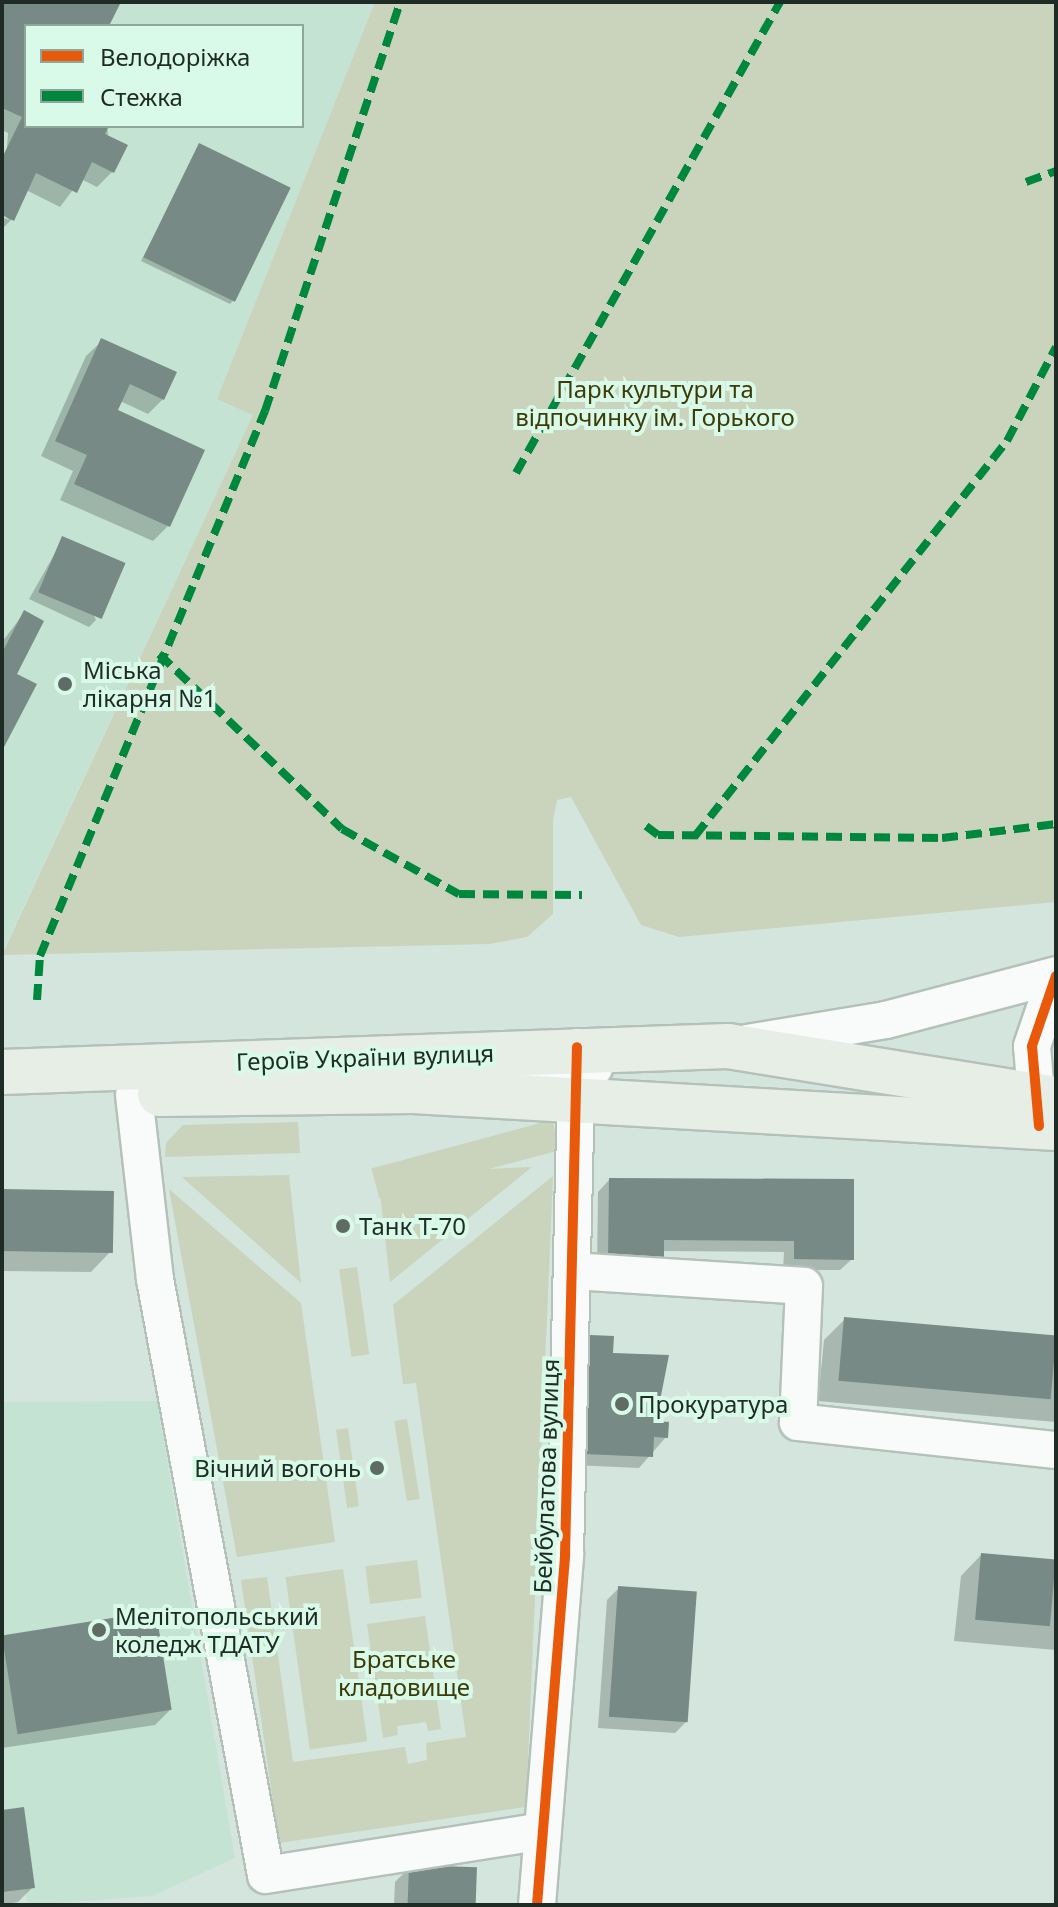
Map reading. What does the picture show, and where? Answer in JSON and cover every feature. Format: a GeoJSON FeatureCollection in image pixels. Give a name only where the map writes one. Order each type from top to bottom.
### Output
{"type":"FeatureCollection","features":[{"type":"Feature","properties":{"kind":"main road","name":"Героїв України вулиця"},"geometry":{"type":"LineString","coordinates":[[2,1093],[134,1095],[413,1091],[577,1072],[728,1046],[1046,1112]]}},
{"type":"Feature","properties":{"kind":"main road","name":"Героїв України вулиця"},"geometry":{"type":"LineString","coordinates":[[2,1072],[577,1072],[1046,1112]]}},
{"type":"Feature","properties":{"kind":"street"},"geometry":{"type":"LineString","coordinates":[[728,1046],[886,1020],[1056,976]]}},
{"type":"Feature","properties":{"kind":"street"},"geometry":{"type":"LineString","coordinates":[[1046,1112],[1037,1021],[1056,976]]}},
{"type":"Feature","properties":{"kind":"street","name":"Бейбулатова вулиця"},"geometry":{"type":"LineString","coordinates":[[537,1905],[565,1555],[577,1072]]}},
{"type":"Feature","properties":{"kind":"street"},"geometry":{"type":"LineString","coordinates":[[134,1095],[155,1279],[266,1875],[400,1848],[543,1831]]}},
{"type":"Feature","properties":{"kind":"street"},"geometry":{"type":"LineString","coordinates":[[573,1271],[804,1286],[798,1422],[1056,1450]]}},
{"type":"Feature","properties":{"kind":"shaded area","name":"Міська лікарня №1"},"geometry":{"type":"Polygon","coordinates":[[[2,2],[375,2],[217,399],[253,415],[2,953],[2,2]]]}},
{"type":"Feature","properties":{"kind":"shaded area","name":"Мелітопольський коледж ТДАТУ"},"geometry":{"type":"Polygon","coordinates":[[[157,1401],[235,1858],[152,1896],[28,1905],[25,1889],[2,1892],[2,1402],[157,1401]]]}},
{"type":"Feature","properties":{"kind":"green space","name":"Парк культури та відпочинку ім. Горького"},"geometry":{"type":"Polygon","coordinates":[[[375,2],[1056,2],[1056,902],[679,937],[641,925],[571,797],[557,800],[553,820],[553,914],[527,937],[489,944],[2,955],[253,415],[217,399],[375,2]]]}},
{"type":"Feature","properties":{"kind":"green space"},"geometry":{"type":"Polygon","coordinates":[[[552,1120],[560,1150],[379,1198],[371,1168],[552,1120]]]}},
{"type":"Feature","properties":{"kind":"green space"},"geometry":{"type":"Polygon","coordinates":[[[298,1122],[300,1153],[165,1157],[166,1143],[183,1125],[298,1122]]]}},
{"type":"Feature","properties":{"kind":"green space"},"geometry":{"type":"Polygon","coordinates":[[[532,1167],[390,1282],[378,1174],[532,1167]]]}},
{"type":"Feature","properties":{"kind":"green space"},"geometry":{"type":"Polygon","coordinates":[[[289,1175],[301,1283],[182,1177],[289,1175]]]}},
{"type":"Feature","properties":{"kind":"green space"},"geometry":{"type":"Polygon","coordinates":[[[553,1176],[526,1807],[279,1843],[241,1580],[267,1577],[293,1762],[405,1747],[408,1764],[427,1760],[426,1743],[466,1737],[416,1383],[403,1384],[393,1305],[553,1176]]]}},
{"type":"Feature","properties":{"kind":"green space"},"geometry":{"type":"Polygon","coordinates":[[[169,1189],[301,1303],[335,1542],[237,1557],[169,1189]]]}},
{"type":"Feature","properties":{"kind":"green space"},"geometry":{"type":"Polygon","coordinates":[[[357,1267],[369,1354],[351,1357],[339,1270],[357,1267]]]}},
{"type":"Feature","properties":{"kind":"green space"},"geometry":{"type":"Polygon","coordinates":[[[407,1419],[420,1499],[407,1501],[394,1421],[407,1419]]]}},
{"type":"Feature","properties":{"kind":"green space"},"geometry":{"type":"Polygon","coordinates":[[[348,1428],[359,1506],[347,1508],[336,1430],[348,1428]]]}},
{"type":"Feature","properties":{"kind":"green space"},"geometry":{"type":"Polygon","coordinates":[[[417,1560],[422,1598],[370,1604],[365,1566],[417,1560]]]}},
{"type":"Feature","properties":{"kind":"green space"},"geometry":{"type":"Polygon","coordinates":[[[343,1569],[367,1741],[310,1749],[286,1577],[343,1569]]]}},
{"type":"Feature","properties":{"kind":"green space","name":"Братське кладовище"},"geometry":{"type":"Polygon","coordinates":[[[425,1616],[441,1729],[428,1731],[426,1722],[397,1726],[398,1735],[383,1738],[367,1624],[425,1616]]]}},
{"type":"Feature","properties":{"kind":"building"},"geometry":{"type":"Polygon","coordinates":[[[2,2],[121,2],[110,24],[24,24],[24,128],[108,128],[105,134],[128,145],[114,173],[92,162],[77,193],[36,173],[14,221],[2,215],[2,158],[22,117],[2,108],[2,2]]]}},
{"type":"Feature","properties":{"kind":"building"},"geometry":{"type":"Polygon","coordinates":[[[199,143],[291,188],[235,302],[143,257],[199,143]]]}},
{"type":"Feature","properties":{"kind":"building"},"geometry":{"type":"Polygon","coordinates":[[[101,338],[177,372],[164,400],[130,384],[118,410],[205,450],[170,527],[74,484],[87,455],[55,441],[101,338]]]}},
{"type":"Feature","properties":{"kind":"building"},"geometry":{"type":"Polygon","coordinates":[[[62,536],[126,563],[102,619],[38,592],[62,536]]]}},
{"type":"Feature","properties":{"kind":"building"},"geometry":{"type":"Polygon","coordinates":[[[24,610],[44,621],[17,674],[37,684],[2,751],[2,653],[24,610]]]}},
{"type":"Feature","properties":{"kind":"building"},"geometry":{"type":"Polygon","coordinates":[[[609,1178],[854,1179],[854,1260],[794,1259],[794,1241],[664,1240],[664,1261],[608,1260],[609,1178]]]}},
{"type":"Feature","properties":{"kind":"building"},"geometry":{"type":"Polygon","coordinates":[[[2,1189],[114,1191],[113,1253],[2,1251],[2,1189]]]}},
{"type":"Feature","properties":{"kind":"building"},"geometry":{"type":"Polygon","coordinates":[[[844,1317],[1056,1336],[1051,1399],[838,1381],[844,1317]]]}},
{"type":"Feature","properties":{"kind":"building","name":"Прокуратура"},"geometry":{"type":"Polygon","coordinates":[[[590,1335],[614,1336],[613,1353],[669,1355],[656,1421],[669,1422],[668,1438],[654,1437],[653,1457],[584,1454],[590,1335]]]}},
{"type":"Feature","properties":{"kind":"building"},"geometry":{"type":"Polygon","coordinates":[[[981,1553],[1056,1560],[1050,1626],[975,1620],[981,1553]]]}},
{"type":"Feature","properties":{"kind":"building"},"geometry":{"type":"Polygon","coordinates":[[[618,1586],[697,1592],[688,1722],[609,1717],[618,1586]]]}},
{"type":"Feature","properties":{"kind":"building"},"geometry":{"type":"Polygon","coordinates":[[[156,1611],[172,1710],[18,1734],[2,1635],[156,1611]]]}},
{"type":"Feature","properties":{"kind":"building"},"geometry":{"type":"Polygon","coordinates":[[[24,1807],[35,1888],[2,1892],[2,1810],[24,1807]]]}},
{"type":"Feature","properties":{"kind":"building"},"geometry":{"type":"Polygon","coordinates":[[[409,1865],[477,1867],[476,1905],[408,1905],[409,1865]]]}},
{"type":"Feature","properties":{"kind":"marked path"},"geometry":{"type":"LineString","coordinates":[[37,1000],[40,956],[265,411],[400,2]]}},
{"type":"Feature","properties":{"kind":"marked path"},"geometry":{"type":"LineString","coordinates":[[516,473],[780,2]]}},
{"type":"Feature","properties":{"kind":"marked path"},"geometry":{"type":"LineString","coordinates":[[1026,182],[1056,171]]}},
{"type":"Feature","properties":{"kind":"marked path"},"geometry":{"type":"LineString","coordinates":[[695,836],[1007,441],[1056,347]]}},
{"type":"Feature","properties":{"kind":"marked path"},"geometry":{"type":"LineString","coordinates":[[159,654],[342,829],[459,894],[582,895]]}},
{"type":"Feature","properties":{"kind":"marked path"},"geometry":{"type":"LineString","coordinates":[[646,826],[658,835],[942,838],[1056,824]]}},
{"type":"Feature","properties":{"kind":"cycle path"},"geometry":{"type":"LineString","coordinates":[[1039,1126],[1032,1046],[1056,976]]}},
{"type":"Feature","properties":{"kind":"cycle path"},"geometry":{"type":"LineString","coordinates":[[537,1905],[565,1555],[577,1047]]}},
{"type":"Feature","properties":{"kind":"place","name":"Міська лікарня №1"},"geometry":{"type":"Point","coordinates":[65,684]}},
{"type":"Feature","properties":{"kind":"place","name":"Танк Т-70"},"geometry":{"type":"Point","coordinates":[343,1226]}},
{"type":"Feature","properties":{"kind":"place","name":"Прокуратура"},"geometry":{"type":"Point","coordinates":[622,1404]}},
{"type":"Feature","properties":{"kind":"place","name":"Вічний вогонь"},"geometry":{"type":"Point","coordinates":[377,1468]}},
{"type":"Feature","properties":{"kind":"place","name":"Мелітопольський коледж ТДАТУ"},"geometry":{"type":"Point","coordinates":[99,1630]}}]}
